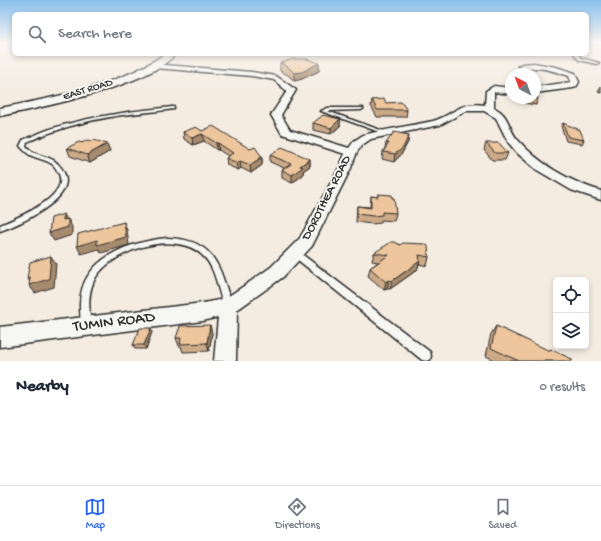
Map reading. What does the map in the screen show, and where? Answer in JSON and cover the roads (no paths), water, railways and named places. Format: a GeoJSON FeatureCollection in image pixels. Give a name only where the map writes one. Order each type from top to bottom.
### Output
{"type":"FeatureCollection","features":[{"type":"Feature","properties":{"kind":"street","name":"EAST ROAD"},"geometry":{"type":"LineString","coordinates":[[0,112],[103,87],[155,66],[164,59]]}},
{"type":"Feature","properties":{"kind":"street"},"geometry":{"type":"LineString","coordinates":[[155,66],[252,74],[276,78],[292,90],[276,115],[286,132],[351,152]]}},
{"type":"Feature","properties":{"kind":"street"},"geometry":{"type":"LineString","coordinates":[[522,66],[534,66],[565,72],[572,75],[575,82],[573,86],[541,89]]}},
{"type":"Feature","properties":{"kind":"street"},"geometry":{"type":"LineString","coordinates":[[505,90],[494,89],[490,91],[489,109],[501,116],[508,135],[523,153],[534,163],[558,178],[601,196]]}},
{"type":"Feature","properties":{"kind":"street","name":"DOROTHEA ROAD"},"geometry":{"type":"LineString","coordinates":[[228,306],[277,272],[306,242],[345,168],[351,152],[362,140],[384,132],[443,121],[455,111],[464,108],[476,107],[489,109]]}},
{"type":"Feature","properties":{"kind":"street"},"geometry":{"type":"LineString","coordinates":[[225,361],[228,306]]}},
{"type":"Feature","properties":{"kind":"street","name":"TUMIN ROAD"},"geometry":{"type":"LineString","coordinates":[[0,337],[203,312],[228,306]]}},
{"type":"Feature","properties":{"kind":"lane"},"geometry":{"type":"LineString","coordinates":[[580,59],[597,63]]}},
{"type":"Feature","properties":{"kind":"lane"},"geometry":{"type":"LineString","coordinates":[[0,228],[32,214],[52,200],[62,188],[64,177],[62,171],[56,164],[31,154],[23,146],[26,141],[66,124],[87,119],[172,108]]}},
{"type":"Feature","properties":{"kind":"lane"},"geometry":{"type":"LineString","coordinates":[[361,109],[327,109],[323,111],[384,132]]}},
{"type":"Feature","properties":{"kind":"lane"},"geometry":{"type":"LineString","coordinates":[[86,327],[84,296],[94,274],[109,259],[134,248],[160,241],[177,241],[192,245],[206,253],[214,266],[228,306]]}},
{"type":"Feature","properties":{"kind":"lane"},"geometry":{"type":"LineString","coordinates":[[296,254],[426,356]]}}]}
